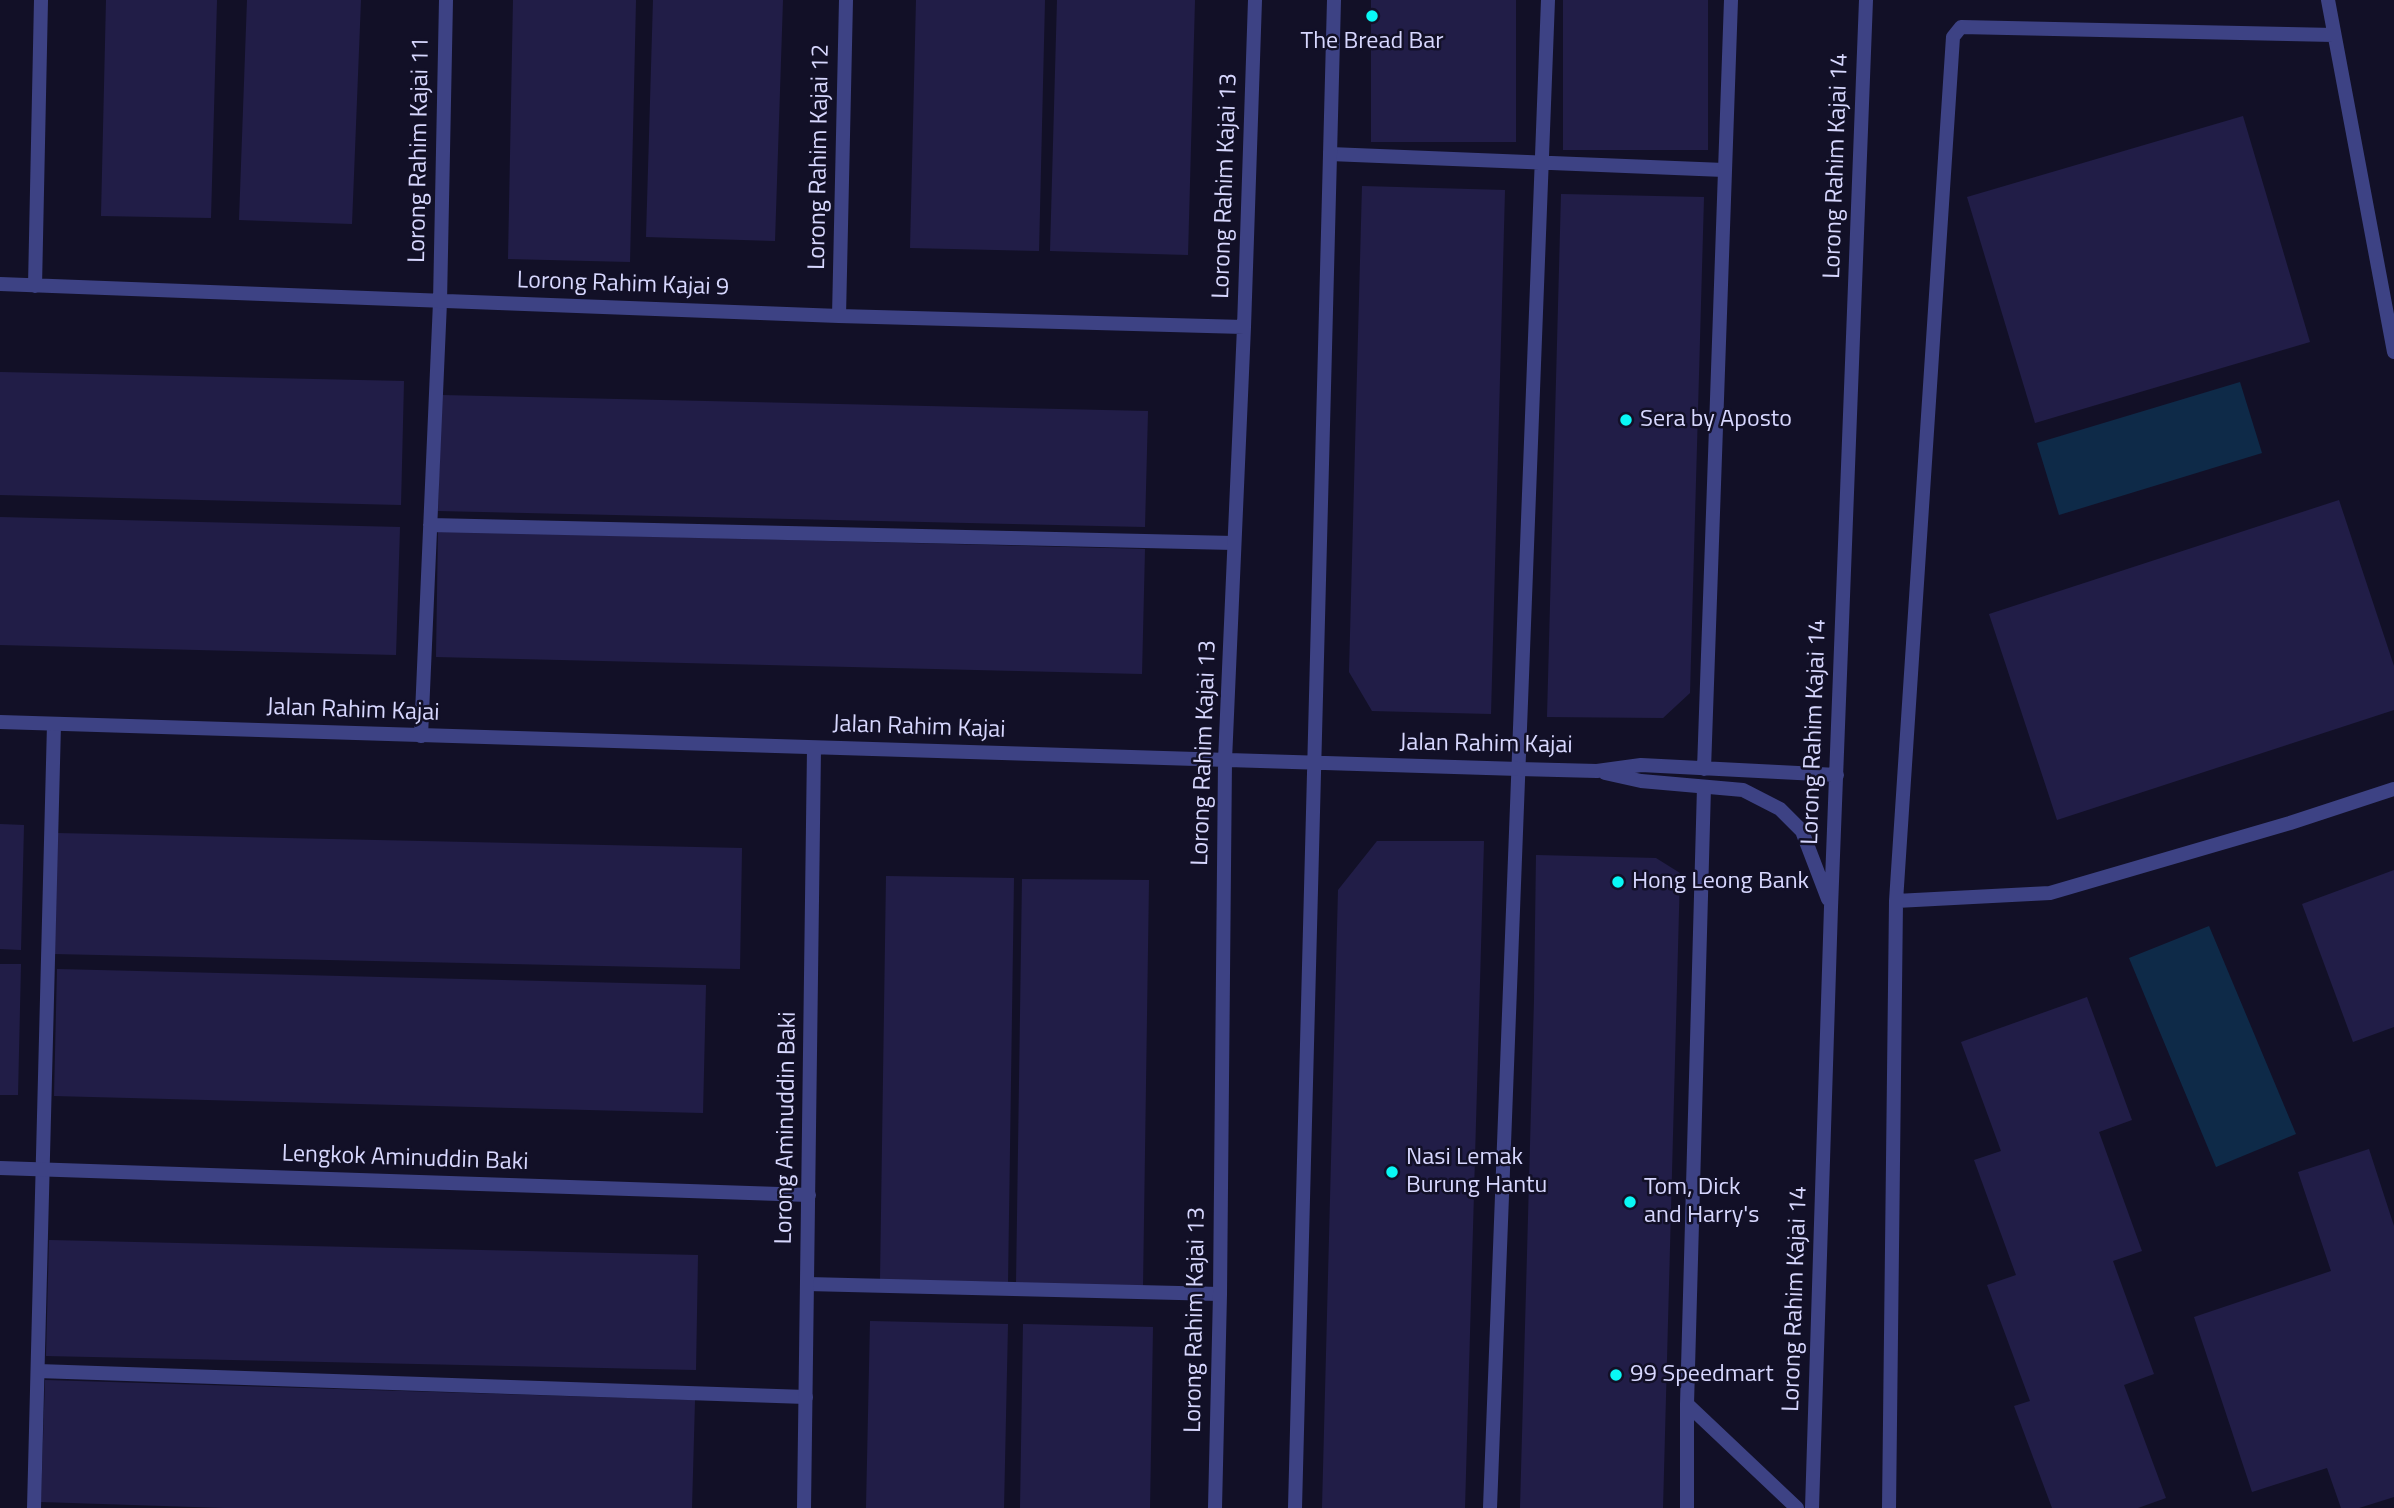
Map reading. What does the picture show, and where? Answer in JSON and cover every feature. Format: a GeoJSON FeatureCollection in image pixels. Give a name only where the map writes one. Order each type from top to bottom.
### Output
{"type":"FeatureCollection","features":[{"type":"Feature","properties":{"kind":"street"},"geometry":{"type":"LineString","coordinates":[[35,286],[41,0]]}},
{"type":"Feature","properties":{"kind":"street","name":"Lorong Rahim Kajai 11"},"geometry":{"type":"LineString","coordinates":[[421,736],[440,302],[446,0]]}},
{"type":"Feature","properties":{"kind":"street","name":"Lorong Rahim Kajai 12"},"geometry":{"type":"LineString","coordinates":[[839,316],[846,0]]}},
{"type":"Feature","properties":{"kind":"street","name":"Lorong Rahim Kajai 13"},"geometry":{"type":"LineString","coordinates":[[1215,1508],[1220,1294],[1225,761],[1255,0]]}},
{"type":"Feature","properties":{"kind":"street"},"geometry":{"type":"LineString","coordinates":[[1295,1508],[1334,0]]}},
{"type":"Feature","properties":{"kind":"street"},"geometry":{"type":"LineString","coordinates":[[1490,1508],[1548,0]]}},
{"type":"Feature","properties":{"kind":"street"},"geometry":{"type":"LineString","coordinates":[[1704,768],[1731,0]]}},
{"type":"Feature","properties":{"kind":"street","name":"Lorong Rahim Kajai 14"},"geometry":{"type":"LineString","coordinates":[[1812,1508],[1831,906],[1866,0]]}},
{"type":"Feature","properties":{"kind":"street"},"geometry":{"type":"LineString","coordinates":[[2328,0],[2394,352]]}},
{"type":"Feature","properties":{"kind":"street"},"geometry":{"type":"LineString","coordinates":[[1889,1508],[1896,901],[1953,37],[1961,27],[2334,35]]}},
{"type":"Feature","properties":{"kind":"street"},"geometry":{"type":"LineString","coordinates":[[1330,154],[1724,170]]}},
{"type":"Feature","properties":{"kind":"street","name":"Lorong Rahim Kajai 9"},"geometry":{"type":"LineString","coordinates":[[0,284],[839,316],[1244,327]]}},
{"type":"Feature","properties":{"kind":"street"},"geometry":{"type":"LineString","coordinates":[[430,524],[1234,543]]}},
{"type":"Feature","properties":{"kind":"street","name":"Jalan Rahim Kajai"},"geometry":{"type":"LineString","coordinates":[[0,722],[1519,769],[1597,771],[1640,765],[1837,775]]}},
{"type":"Feature","properties":{"kind":"street"},"geometry":{"type":"LineString","coordinates":[[34,1508],[54,724]]}},
{"type":"Feature","properties":{"kind":"street","name":"Lorong Aminuddin Baki"},"geometry":{"type":"LineString","coordinates":[[804,1508],[814,748]]}},
{"type":"Feature","properties":{"kind":"street"},"geometry":{"type":"LineString","coordinates":[[1597,771],[1640,781],[1743,790],[1780,809],[1802,831],[1831,906]]}},
{"type":"Feature","properties":{"kind":"street"},"geometry":{"type":"LineString","coordinates":[[1688,1508],[1688,1404],[1704,787]]}},
{"type":"Feature","properties":{"kind":"street"},"geometry":{"type":"LineString","coordinates":[[1896,901],[2050,893],[2290,823],[2394,789]]}},
{"type":"Feature","properties":{"kind":"street","name":"Lengkok Aminuddin Baki"},"geometry":{"type":"LineString","coordinates":[[0,1168],[808,1195]]}},
{"type":"Feature","properties":{"kind":"street"},"geometry":{"type":"LineString","coordinates":[[807,1283],[1220,1294]]}},
{"type":"Feature","properties":{"kind":"street"},"geometry":{"type":"LineString","coordinates":[[38,1371],[806,1397]]}},
{"type":"Feature","properties":{"kind":"street"},"geometry":{"type":"LineString","coordinates":[[1688,1404],[1797,1508]]}},
{"type":"Feature","properties":{"kind":"water"},"geometry":{"type":"Polygon","coordinates":[[[2240,382],[2262,453],[2059,515],[2037,443],[2240,382]]]}},
{"type":"Feature","properties":{"kind":"water"},"geometry":{"type":"Polygon","coordinates":[[[2209,926],[2296,1134],[2216,1167],[2129,958],[2209,926]]]}},
{"type":"Feature","properties":{"kind":"building"},"geometry":{"type":"Polygon","coordinates":[[[106,0],[217,0],[211,218],[101,216],[106,0]]]}},
{"type":"Feature","properties":{"kind":"building"},"geometry":{"type":"Polygon","coordinates":[[[247,0],[361,0],[352,224],[239,220],[247,0]]]}},
{"type":"Feature","properties":{"kind":"building"},"geometry":{"type":"Polygon","coordinates":[[[513,0],[636,0],[630,262],[508,259],[513,0]]]}},
{"type":"Feature","properties":{"kind":"building"},"geometry":{"type":"Polygon","coordinates":[[[653,0],[783,0],[775,241],[646,237],[653,0]]]}},
{"type":"Feature","properties":{"kind":"building"},"geometry":{"type":"Polygon","coordinates":[[[916,0],[1045,0],[1039,251],[910,248],[916,0]]]}},
{"type":"Feature","properties":{"kind":"building"},"geometry":{"type":"Polygon","coordinates":[[[1057,0],[1195,0],[1188,255],[1050,251],[1057,0]]]}},
{"type":"Feature","properties":{"kind":"building"},"geometry":{"type":"Polygon","coordinates":[[[1371,0],[1516,0],[1516,142],[1371,142],[1371,0]]]}},
{"type":"Feature","properties":{"kind":"building"},"geometry":{"type":"Polygon","coordinates":[[[1563,0],[1708,0],[1708,150],[1563,150],[1563,0]]]}},
{"type":"Feature","properties":{"kind":"building"},"geometry":{"type":"Polygon","coordinates":[[[2243,116],[2310,342],[2035,423],[1967,197],[2243,116]]]}},
{"type":"Feature","properties":{"kind":"building"},"geometry":{"type":"Polygon","coordinates":[[[1362,186],[1505,190],[1491,714],[1372,711],[1349,672],[1362,186]]]}},
{"type":"Feature","properties":{"kind":"building"},"geometry":{"type":"Polygon","coordinates":[[[1561,194],[1704,197],[1690,693],[1663,718],[1547,717],[1561,194]]]}},
{"type":"Feature","properties":{"kind":"building"},"geometry":{"type":"Polygon","coordinates":[[[0,372],[404,381],[401,505],[0,495],[0,372]]]}},
{"type":"Feature","properties":{"kind":"building"},"geometry":{"type":"Polygon","coordinates":[[[441,395],[1148,411],[1145,527],[438,511],[441,395]]]}},
{"type":"Feature","properties":{"kind":"building"},"geometry":{"type":"Polygon","coordinates":[[[2339,500],[2394,666],[2394,710],[2057,820],[1989,614],[2339,500]]]}},
{"type":"Feature","properties":{"kind":"building"},"geometry":{"type":"Polygon","coordinates":[[[0,517],[400,527],[396,655],[0,645],[0,517]]]}},
{"type":"Feature","properties":{"kind":"building"},"geometry":{"type":"Polygon","coordinates":[[[438,531],[1145,549],[1142,674],[436,657],[438,531]]]}},
{"type":"Feature","properties":{"kind":"building"},"geometry":{"type":"Polygon","coordinates":[[[0,824],[24,825],[21,950],[0,949],[0,824]]]}},
{"type":"Feature","properties":{"kind":"building"},"geometry":{"type":"Polygon","coordinates":[[[56,833],[742,848],[740,969],[54,954],[56,833]]]}},
{"type":"Feature","properties":{"kind":"building"},"geometry":{"type":"Polygon","coordinates":[[[1377,841],[1484,841],[1465,1508],[1322,1508],[1338,890],[1377,841]]]}},
{"type":"Feature","properties":{"kind":"building"},"geometry":{"type":"Polygon","coordinates":[[[1536,855],[1656,858],[1680,873],[1663,1508],[1520,1508],[1536,855]]]}},
{"type":"Feature","properties":{"kind":"building"},"geometry":{"type":"Polygon","coordinates":[[[2394,870],[2394,1027],[2353,1042],[2302,904],[2394,870]]]}},
{"type":"Feature","properties":{"kind":"building"},"geometry":{"type":"Polygon","coordinates":[[[886,876],[1014,878],[1008,1282],[880,1280],[886,876]]]}},
{"type":"Feature","properties":{"kind":"building"},"geometry":{"type":"Polygon","coordinates":[[[1022,879],[1149,880],[1143,1286],[1016,1284],[1022,879]]]}},
{"type":"Feature","properties":{"kind":"building"},"geometry":{"type":"Polygon","coordinates":[[[0,964],[21,964],[18,1095],[0,1095],[0,964]]]}},
{"type":"Feature","properties":{"kind":"building"},"geometry":{"type":"Polygon","coordinates":[[[57,969],[706,985],[703,1113],[54,1096],[57,969]]]}},
{"type":"Feature","properties":{"kind":"building"},"geometry":{"type":"Polygon","coordinates":[[[2087,997],[2132,1120],[2099,1132],[2142,1251],[2113,1261],[2154,1374],[2124,1385],[2166,1498],[2138,1508],[2052,1508],[2014,1406],[2030,1401],[1987,1285],[2016,1275],[1974,1160],[2001,1151],[1961,1042],[2087,997]]]}},
{"type":"Feature","properties":{"kind":"building"},"geometry":{"type":"Polygon","coordinates":[[[2369,1149],[2394,1226],[2394,1497],[2359,1508],[2341,1508],[2327,1468],[2252,1492],[2194,1317],[2331,1271],[2298,1172],[2369,1149]]]}},
{"type":"Feature","properties":{"kind":"building"},"geometry":{"type":"Polygon","coordinates":[[[49,1240],[698,1255],[696,1370],[46,1356],[49,1240]]]}},
{"type":"Feature","properties":{"kind":"building"},"geometry":{"type":"Polygon","coordinates":[[[870,1321],[1008,1324],[1004,1508],[866,1508],[870,1321]]]}},
{"type":"Feature","properties":{"kind":"building"},"geometry":{"type":"Polygon","coordinates":[[[1023,1324],[1153,1327],[1150,1508],[1020,1508],[1023,1324]]]}},
{"type":"Feature","properties":{"kind":"building"},"geometry":{"type":"Polygon","coordinates":[[[45,1380],[695,1400],[692,1508],[224,1508],[41,1502],[45,1380]]]}},
{"type":"Feature","properties":{"kind":"place","name":"The Bread Bar"},"geometry":{"type":"Point","coordinates":[1372,16]}},
{"type":"Feature","properties":{"kind":"place","name":"Sera by Aposto"},"geometry":{"type":"Point","coordinates":[1626,420]}},
{"type":"Feature","properties":{"kind":"place","name":"Hong Leong Bank"},"geometry":{"type":"Point","coordinates":[1618,882]}},
{"type":"Feature","properties":{"kind":"place","name":"Nasi Lemak Burung Hantu"},"geometry":{"type":"Point","coordinates":[1392,1172]}},
{"type":"Feature","properties":{"kind":"place","name":"Tom, Dick and Harry's"},"geometry":{"type":"Point","coordinates":[1630,1202]}},
{"type":"Feature","properties":{"kind":"place","name":"99 Speedmart"},"geometry":{"type":"Point","coordinates":[1616,1375]}}]}
